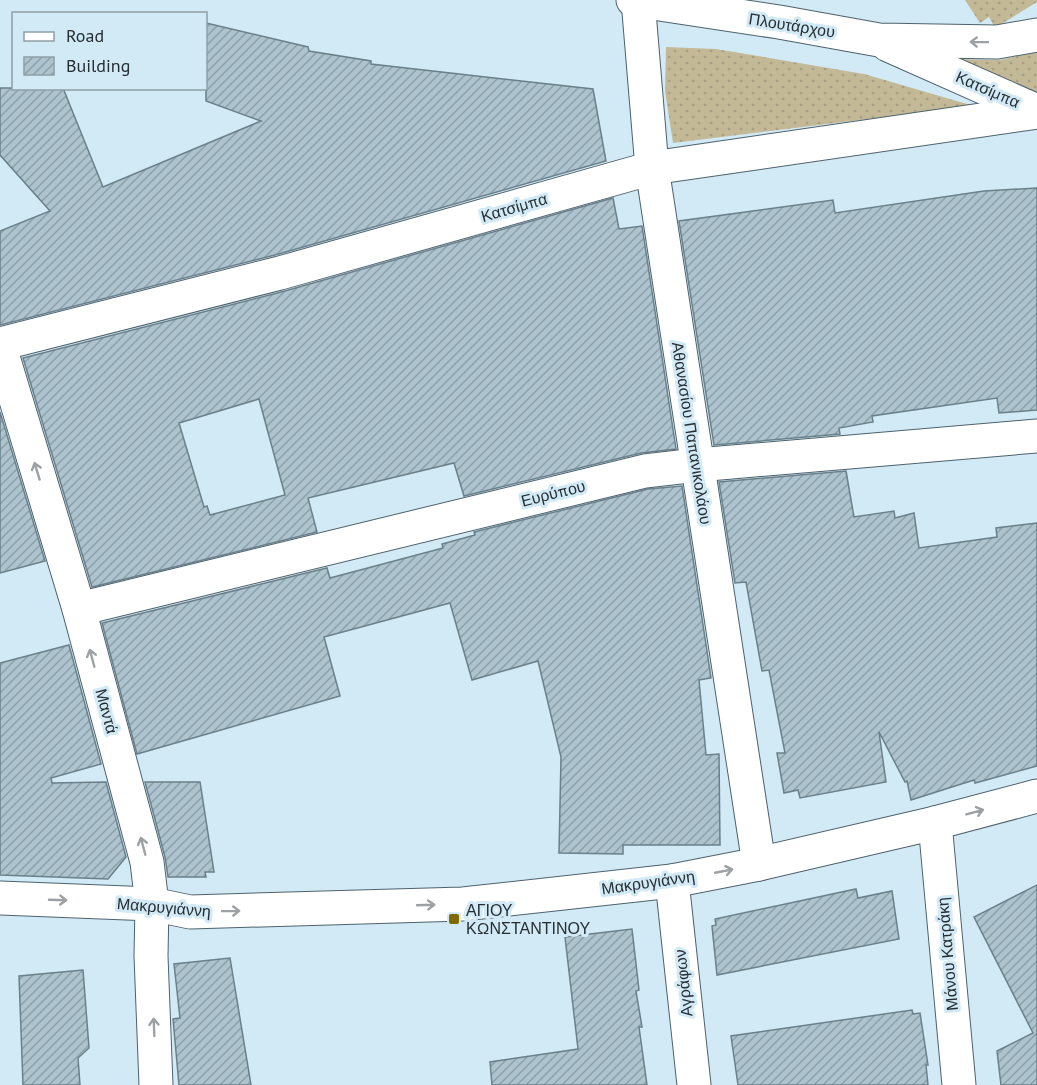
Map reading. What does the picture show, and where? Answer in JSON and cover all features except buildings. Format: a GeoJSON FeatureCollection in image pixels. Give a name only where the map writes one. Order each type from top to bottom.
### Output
{"type":"FeatureCollection","features":[{"type":"Feature","properties":{"kind":"street","name":"Πλουτάρχου"},"geometry":{"type":"LineString","coordinates":[[633,0],[876,39]]}},
{"type":"Feature","properties":{"kind":"street","name":"Αθανασίου Παπανικολάου"},"geometry":{"type":"LineString","coordinates":[[638,0],[652,168],[759,864]]}},
{"type":"Feature","properties":{"kind":"street"},"geometry":{"type":"LineString","coordinates":[[876,39],[997,42],[1037,35]]}},
{"type":"Feature","properties":{"kind":"street","name":"Κατσίμπα"},"geometry":{"type":"LineString","coordinates":[[876,39],[1037,111]]}},
{"type":"Feature","properties":{"kind":"street","name":"Κατσίμπα"},"geometry":{"type":"LineString","coordinates":[[0,345],[280,273],[652,168],[1037,111]]}},
{"type":"Feature","properties":{"kind":"street","name":"Μαντά"},"geometry":{"type":"LineString","coordinates":[[0,345],[79,609],[147,862],[152,904],[151,956],[156,1085]]}},
{"type":"Feature","properties":{"kind":"street","name":"Ευρύπου"},"geometry":{"type":"LineString","coordinates":[[79,609],[645,471],[1037,436]]}},
{"type":"Feature","properties":{"kind":"street","name":"Μακρυγιάννη"},"geometry":{"type":"LineString","coordinates":[[0,898],[152,904],[190,912],[463,904],[672,881],[759,864],[1037,795]]}},
{"type":"Feature","properties":{"kind":"street","name":"Μάνου Κατράκη"},"geometry":{"type":"LineString","coordinates":[[935,822],[959,1085]]}},
{"type":"Feature","properties":{"kind":"street","name":"Αγράφων"},"geometry":{"type":"LineString","coordinates":[[672,881],[694,1085]]}},
{"type":"Feature","properties":{"kind":"shaded area"},"geometry":{"type":"Polygon","coordinates":[[[965,0],[1037,0],[1037,2],[995,28],[989,17],[980,23],[965,0]]]}},
{"type":"Feature","properties":{"kind":"shaded area"},"geometry":{"type":"Polygon","coordinates":[[[666,47],[716,49],[864,74],[974,106],[673,143],[665,91],[666,47]]]}},
{"type":"Feature","properties":{"kind":"shaded area"},"geometry":{"type":"Polygon","coordinates":[[[1037,52],[1037,96],[902,58],[1000,60],[1037,52]]]}},
{"type":"Feature","properties":{"kind":"place","name":"ΑΓΙΟΥ ΚΩΝΣΤΑΝΤΙΝΟΥ"},"geometry":{"type":"Point","coordinates":[454,919]}}]}
